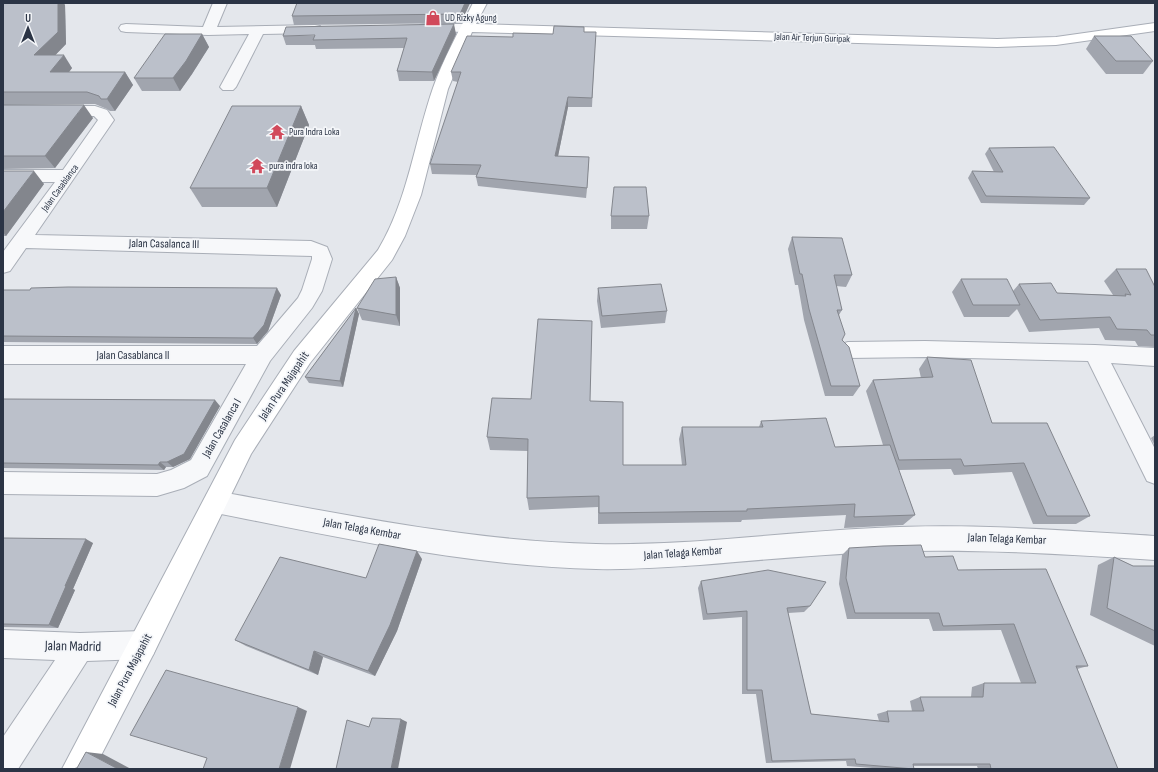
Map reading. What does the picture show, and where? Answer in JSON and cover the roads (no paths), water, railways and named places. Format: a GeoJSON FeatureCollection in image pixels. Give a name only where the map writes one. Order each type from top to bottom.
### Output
{"type":"FeatureCollection","features":[{"type":"Feature","properties":{"kind":"street"},"geometry":{"type":"LineString","coordinates":[[208,31],[220,3]]}},
{"type":"Feature","properties":{"kind":"street","name":"Jalan Pura Majapahit"},"geometry":{"type":"LineString","coordinates":[[77,769],[143,645],[184,561],[216,502],[243,447],[273,399],[302,357],[385,255],[396,239],[408,207],[445,74],[480,3]]}},
{"type":"Feature","properties":{"kind":"street","name":"Jalan Air Terjun Guripak"},"geometry":{"type":"LineString","coordinates":[[468,28],[997,44],[1056,41],[1155,27]]}},
{"type":"Feature","properties":{"kind":"street"},"geometry":{"type":"LineString","coordinates":[[126,28],[208,31],[327,29]]}},
{"type":"Feature","properties":{"kind":"street"},"geometry":{"type":"LineString","coordinates":[[410,28],[468,28]]}},
{"type":"Feature","properties":{"kind":"street"},"geometry":{"type":"LineString","coordinates":[[228,87],[258,30]]}},
{"type":"Feature","properties":{"kind":"street","name":"Jalan Casablanca"},"geometry":{"type":"LineString","coordinates":[[3,110],[95,111],[104,116],[105,122],[68,176],[10,254]]}},
{"type":"Feature","properties":{"kind":"street"},"geometry":{"type":"LineString","coordinates":[[3,176],[68,176]]}},
{"type":"Feature","properties":{"kind":"street","name":"Jalan Casalanca III"},"geometry":{"type":"LineString","coordinates":[[10,254],[306,248]]}},
{"type":"Feature","properties":{"kind":"street","name":"Jalan Casalanca I"},"geometry":{"type":"LineString","coordinates":[[3,483],[148,486],[166,484],[184,477],[199,468],[262,355],[305,303],[317,279],[322,255],[316,249],[306,248]]}},
{"type":"Feature","properties":{"kind":"street"},"geometry":{"type":"LineString","coordinates":[[848,350],[925,349],[1095,353],[1155,357]]}},
{"type":"Feature","properties":{"kind":"street"},"geometry":{"type":"LineString","coordinates":[[1095,353],[1155,473]]}},
{"type":"Feature","properties":{"kind":"street","name":"Jalan Casablanca II"},"geometry":{"type":"LineString","coordinates":[[3,355],[262,355]]}},
{"type":"Feature","properties":{"kind":"street","name":"Jalan Telaga Kembar"},"geometry":{"type":"LineString","coordinates":[[216,502],[467,548],[584,556],[643,556],[876,540],[944,537],[1013,539],[1155,548]]}},
{"type":"Feature","properties":{"kind":"street","name":"Jalan Madrid"},"geometry":{"type":"LineString","coordinates":[[3,644],[80,647],[143,645]]}},
{"type":"Feature","properties":{"kind":"street"},"geometry":{"type":"LineString","coordinates":[[3,764],[80,647]]}},
{"type":"Feature","properties":{"kind":"place","name":"UD Rizky Agung"},"geometry":{"type":"Point","coordinates":[433,18]}},
{"type":"Feature","properties":{"kind":"place","name":"Pura Indra Loka"},"geometry":{"type":"Point","coordinates":[277,132]}},
{"type":"Feature","properties":{"kind":"place","name":"pura indra loka"},"geometry":{"type":"Point","coordinates":[257,166]}}]}
